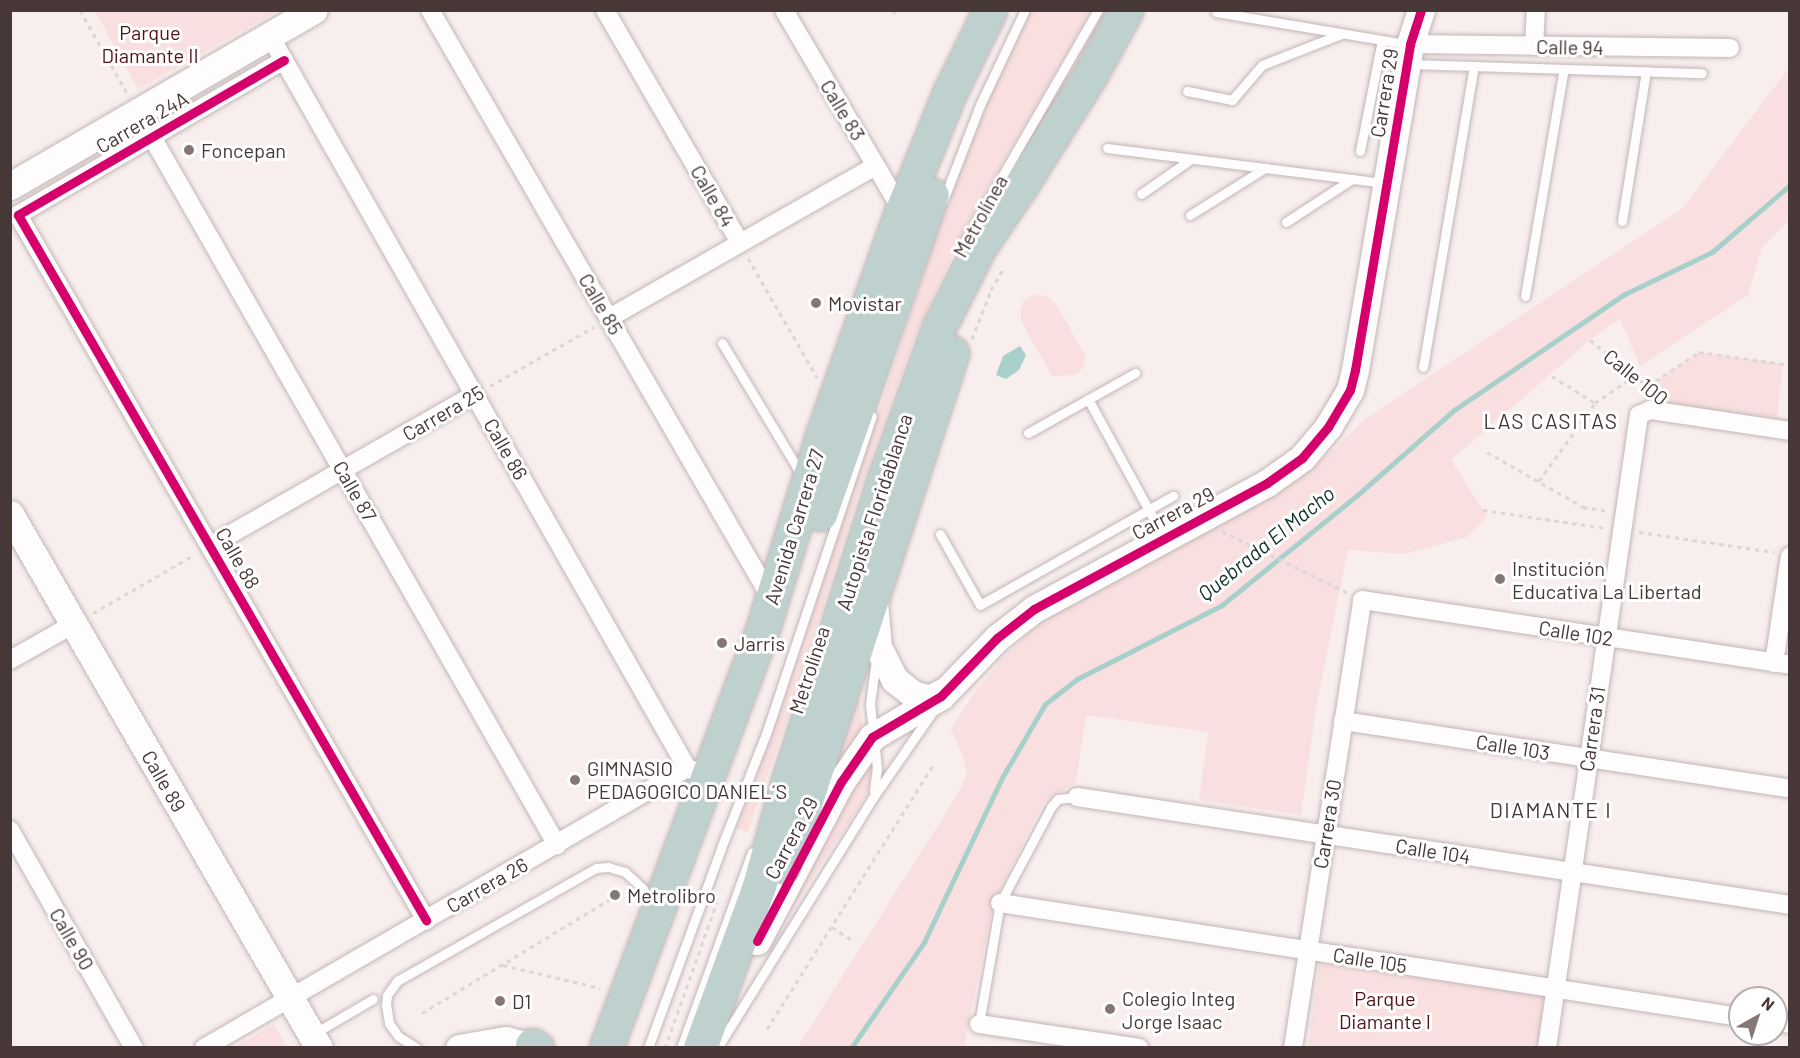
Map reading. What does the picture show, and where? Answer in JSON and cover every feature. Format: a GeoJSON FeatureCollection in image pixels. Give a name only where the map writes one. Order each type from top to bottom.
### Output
{"type":"FeatureCollection","features":[{"type":"Feature","properties":{"kind":"highway","name":"Avenida Carrera 27"},"geometry":{"type":"LineString","coordinates":[[606,1047],[609,1000],[656,910],[698,772],[759,641],[807,483],[902,210],[950,92],[990,10]]}},
{"type":"Feature","properties":{"kind":"highway"},"geometry":{"type":"LineString","coordinates":[[629,1047],[924,216],[968,101],[1009,10]]}},
{"type":"Feature","properties":{"kind":"highway","name":"Autopista Floridablanca"},"geometry":{"type":"LineString","coordinates":[[712,1047],[787,785],[914,390],[962,277],[1091,74],[1126,10]]}},
{"type":"Feature","properties":{"kind":"highway"},"geometry":{"type":"LineString","coordinates":[[712,1047],[757,941],[795,840],[874,588],[952,352],[1022,184]]}},
{"type":"Feature","properties":{"kind":"highway"},"geometry":{"type":"LineString","coordinates":[[592,1047],[608,1031],[609,1000]]}},
{"type":"Feature","properties":{"kind":"street"},"geometry":{"type":"LineString","coordinates":[[10,186],[314,10]]}},
{"type":"Feature","properties":{"kind":"street","name":"Calle 85"},"geometry":{"type":"LineString","coordinates":[[430,10],[771,598]]}},
{"type":"Feature","properties":{"kind":"street","name":"Calle 84"},"geometry":{"type":"LineString","coordinates":[[605,10],[740,243]]}},
{"type":"Feature","properties":{"kind":"street","name":"Calle 83"},"geometry":{"type":"LineString","coordinates":[[784,10],[902,210]]}},
{"type":"Feature","properties":{"kind":"street","name":"Carrera 29"},"geometry":{"type":"LineString","coordinates":[[1401,10],[1409,54]]}},
{"type":"Feature","properties":{"kind":"street","name":"Carrera 29"},"geometry":{"type":"LineString","coordinates":[[757,941],[841,782],[872,737],[934,701],[950,688],[997,638],[1027,614],[1286,471],[1316,444],[1341,407],[1355,370],[1409,54],[1421,10]]}},
{"type":"Feature","properties":{"kind":"street"},"geometry":{"type":"LineString","coordinates":[[1534,46],[1536,10]]}},
{"type":"Feature","properties":{"kind":"street","name":"Calle 86"},"geometry":{"type":"LineString","coordinates":[[270,36],[475,394],[698,772]]}},
{"type":"Feature","properties":{"kind":"street","name":"Calle 94"},"geometry":{"type":"LineString","coordinates":[[1409,54],[1534,46],[1730,48]]}},
{"type":"Feature","properties":{"kind":"street","name":"Carrera 24A"},"geometry":{"type":"LineString","coordinates":[[18,215],[284,60]]}},
{"type":"Feature","properties":{"kind":"street","name":"Calle 87"},"geometry":{"type":"LineString","coordinates":[[152,137],[557,845]]}},
{"type":"Feature","properties":{"kind":"street"},"geometry":{"type":"LineString","coordinates":[[609,318],[876,166]]}},
{"type":"Feature","properties":{"kind":"street","name":"Calle 88"},"geometry":{"type":"LineString","coordinates":[[18,215],[426,920]]}},
{"type":"Feature","properties":{"kind":"street","name":"Carrera 25"},"geometry":{"type":"LineString","coordinates":[[210,546],[475,394]]}},
{"type":"Feature","properties":{"kind":"street","name":"Calle 100"},"geometry":{"type":"LineString","coordinates":[[1642,412],[1650,410],[1683,414],[1790,431]]}},
{"type":"Feature","properties":{"kind":"street","name":"Carrera 31"},"geometry":{"type":"LineString","coordinates":[[1547,1047],[1623,514],[1637,422],[1642,412]]}},
{"type":"Feature","properties":{"kind":"street","name":"Calle 89"},"geometry":{"type":"LineString","coordinates":[[10,514],[314,1042]]}},
{"type":"Feature","properties":{"kind":"street"},"geometry":{"type":"LineString","coordinates":[[1782,664],[1790,556]]}},
{"type":"Feature","properties":{"kind":"street"},"geometry":{"type":"LineString","coordinates":[[874,588],[876,638],[895,680],[913,694],[931,698],[950,688]]}},
{"type":"Feature","properties":{"kind":"street","name":"Calle 102"},"geometry":{"type":"LineString","coordinates":[[1362,600],[1782,664]]}},
{"type":"Feature","properties":{"kind":"street","name":"Carrera 30"},"geometry":{"type":"LineString","coordinates":[[1293,1047],[1362,600]]}},
{"type":"Feature","properties":{"kind":"street"},"geometry":{"type":"LineString","coordinates":[[10,660],[74,624]]}},
{"type":"Feature","properties":{"kind":"street","name":"Calle 103"},"geometry":{"type":"LineString","coordinates":[[1343,721],[1790,789]]}},
{"type":"Feature","properties":{"kind":"street","name":"Carrera 26"},"geometry":{"type":"LineString","coordinates":[[204,1047],[557,845],[698,772]]}},
{"type":"Feature","properties":{"kind":"street","name":"Calle 104"},"geometry":{"type":"LineString","coordinates":[[1077,797],[1790,905]]}},
{"type":"Feature","properties":{"kind":"street","name":"Calle 90"},"geometry":{"type":"LineString","coordinates":[[10,830],[134,1047]]}},
{"type":"Feature","properties":{"kind":"street","name":"Calle 105"},"geometry":{"type":"LineString","coordinates":[[1000,903],[1728,1015]]}},
{"type":"Feature","properties":{"kind":"street"},"geometry":{"type":"LineString","coordinates":[[979,1024],[1139,1047]]}},
{"type":"Feature","properties":{"kind":"street"},"geometry":{"type":"LineString","coordinates":[[459,1047],[506,1040],[535,1047]]}},
{"type":"Feature","properties":{"kind":"lane","name":"Metrolínea"},"geometry":{"type":"LineString","coordinates":[[941,207],[980,105],[1025,10]]}},
{"type":"Feature","properties":{"kind":"lane","name":"Metrolínea"},"geometry":{"type":"LineString","coordinates":[[961,248],[1098,10]]}},
{"type":"Feature","properties":{"kind":"lane"},"geometry":{"type":"LineString","coordinates":[[1216,12],[1254,14],[1343,34],[1382,40],[1409,54],[1474,67],[1702,73]]}},
{"type":"Feature","properties":{"kind":"lane"},"geometry":{"type":"LineString","coordinates":[[1187,91],[1232,100],[1262,65],[1343,34]]}},
{"type":"Feature","properties":{"kind":"lane"},"geometry":{"type":"LineString","coordinates":[[1360,151],[1382,40]]}},
{"type":"Feature","properties":{"kind":"lane"},"geometry":{"type":"LineString","coordinates":[[1423,367],[1474,67]]}},
{"type":"Feature","properties":{"kind":"lane"},"geometry":{"type":"LineString","coordinates":[[1525,296],[1564,69]]}},
{"type":"Feature","properties":{"kind":"lane"},"geometry":{"type":"LineString","coordinates":[[1622,221],[1646,71]]}},
{"type":"Feature","properties":{"kind":"lane"},"geometry":{"type":"LineString","coordinates":[[1107,148],[1388,184]]}},
{"type":"Feature","properties":{"kind":"lane"},"geometry":{"type":"LineString","coordinates":[[1141,194],[1191,159]]}},
{"type":"Feature","properties":{"kind":"lane"},"geometry":{"type":"LineString","coordinates":[[1190,215],[1265,168]]}},
{"type":"Feature","properties":{"kind":"lane"},"geometry":{"type":"LineString","coordinates":[[1286,222],[1352,179]]}},
{"type":"Feature","properties":{"kind":"lane"},"geometry":{"type":"LineString","coordinates":[[722,343],[807,483]]}},
{"type":"Feature","properties":{"kind":"lane"},"geometry":{"type":"LineString","coordinates":[[1028,433],[1135,372]]}},
{"type":"Feature","properties":{"kind":"lane"},"geometry":{"type":"LineString","coordinates":[[1088,399],[1164,538]]}},
{"type":"Feature","properties":{"kind":"lane","name":"Metrolínea"},"geometry":{"type":"LineString","coordinates":[[648,1047],[721,848],[766,734],[876,402]]}},
{"type":"Feature","properties":{"kind":"lane"},"geometry":{"type":"LineString","coordinates":[[940,534],[980,605],[1173,496]]}},
{"type":"Feature","properties":{"kind":"lane"},"geometry":{"type":"LineString","coordinates":[[872,799],[878,768],[872,737],[870,704],[876,638]]}},
{"type":"Feature","properties":{"kind":"lane"},"geometry":{"type":"LineString","coordinates":[[712,1047],[872,799],[950,688]]}},
{"type":"Feature","properties":{"kind":"lane"},"geometry":{"type":"LineString","coordinates":[[979,1024],[1000,903],[1051,807],[1058,799],[1077,797]]}},
{"type":"Feature","properties":{"kind":"lane"},"geometry":{"type":"LineString","coordinates":[[681,1047],[756,838]]}},
{"type":"Feature","properties":{"kind":"lane"},"geometry":{"type":"LineString","coordinates":[[417,1047],[398,1036],[389,1023],[386,1005],[394,983],[507,917],[588,871],[608,867],[626,872],[637,882],[656,910]]}},
{"type":"Feature","properties":{"kind":"lane"},"geometry":{"type":"LineString","coordinates":[[314,1042],[373,999]]}},
{"type":"Feature","properties":{"kind":"path"},"geometry":{"type":"LineString","coordinates":[[80,10],[138,112]]}},
{"type":"Feature","properties":{"kind":"path"},"geometry":{"type":"LineString","coordinates":[[893,10],[897,17]]}},
{"type":"Feature","properties":{"kind":"path"},"geometry":{"type":"LineString","coordinates":[[969,350],[991,290],[1003,269]]}},
{"type":"Feature","properties":{"kind":"path"},"geometry":{"type":"LineString","coordinates":[[1647,386],[1699,352],[1790,365]]}},
{"type":"Feature","properties":{"kind":"path"},"geometry":{"type":"LineString","coordinates":[[1552,376],[1595,403]]}},
{"type":"Feature","properties":{"kind":"path"},"geometry":{"type":"LineString","coordinates":[[1539,482],[1595,403],[1634,376]]}},
{"type":"Feature","properties":{"kind":"path"},"geometry":{"type":"LineString","coordinates":[[1487,452],[1583,507],[1623,514]]}},
{"type":"Feature","properties":{"kind":"path"},"geometry":{"type":"LineString","coordinates":[[1214,527],[1341,590]]}},
{"type":"Feature","properties":{"kind":"path"},"geometry":{"type":"LineString","coordinates":[[74,624],[210,546]]}},
{"type":"Feature","properties":{"kind":"path"},"geometry":{"type":"LineString","coordinates":[[767,1029],[933,765]]}},
{"type":"Feature","properties":{"kind":"path"},"geometry":{"type":"LineString","coordinates":[[665,1047],[721,893]]}},
{"type":"Feature","properties":{"kind":"path"},"geometry":{"type":"LineString","coordinates":[[422,1013],[612,898]]}},
{"type":"Feature","properties":{"kind":"path"},"geometry":{"type":"LineString","coordinates":[[832,927],[855,942]]}},
{"type":"Feature","properties":{"kind":"path"},"geometry":{"type":"LineString","coordinates":[[501,965],[609,1000]]}},
{"type":"Feature","properties":{"kind":"green space","name":"Parque Diamante II"},"geometry":{"type":"Polygon","coordinates":[[[95,11],[278,11],[138,89],[95,11]]]}},
{"type":"Feature","properties":{"kind":"green space"},"geometry":{"type":"Polygon","coordinates":[[[1030,11],[1091,11],[967,223],[913,341],[856,501],[793,702],[747,833],[737,828],[781,710],[943,215],[983,111],[1030,11]]]}},
{"type":"Feature","properties":{"kind":"green space"},"geometry":{"type":"Polygon","coordinates":[[[1789,68],[1789,220],[1762,247],[1748,295],[1640,366],[1620,319],[1590,340],[1451,460],[1487,516],[1467,537],[1405,554],[1348,550],[1316,708],[1301,815],[1199,800],[1208,732],[1086,715],[1076,782],[1043,803],[994,900],[964,1047],[797,1048],[959,792],[967,773],[951,729],[977,689],[1003,658],[1043,620],[1276,495],[1322,460],[1365,419],[1682,209],[1789,68]]]}},
{"type":"Feature","properties":{"kind":"green space"},"geometry":{"type":"Polygon","coordinates":[[[1035,295],[1046,296],[1056,304],[1086,357],[1083,368],[1076,375],[1052,376],[1021,321],[1020,309],[1026,298],[1035,295]]]}},
{"type":"Feature","properties":{"kind":"green space"},"geometry":{"type":"Polygon","coordinates":[[[1699,352],[1783,364],[1777,418],[1669,404],[1648,386],[1699,352]]]}},
{"type":"Feature","properties":{"kind":"green space"},"geometry":{"type":"Polygon","coordinates":[[[868,636],[859,696],[863,735],[847,748],[830,773],[868,636]]]}},
{"type":"Feature","properties":{"kind":"green space"},"geometry":{"type":"Polygon","coordinates":[[[870,748],[872,766],[868,793],[765,950],[870,748]]]}},
{"type":"Feature","properties":{"kind":"green space","name":"Parque Diamante I"},"geometry":{"type":"Polygon","coordinates":[[[1319,964],[1544,996],[1537,1047],[1308,1048],[1319,964]]]}},
{"type":"Feature","properties":{"kind":"green space"},"geometry":{"type":"Polygon","coordinates":[[[274,1025],[287,1047],[234,1047],[274,1025]]]}},
{"type":"Feature","properties":{"kind":"water"},"geometry":{"type":"Polygon","coordinates":[[[1020,346],[1026,355],[1019,370],[1006,379],[996,375],[1003,356],[1020,346]]]}},
{"type":"Feature","properties":{"kind":"waterway","name":"Quebrada El Macho"},"geometry":{"type":"LineString","coordinates":[[851,1048],[924,942],[1003,776],[1045,704],[1077,679],[1222,605],[1355,497],[1454,410],[1625,294],[1712,252],[1790,185]]}},
{"type":"Feature","properties":{"kind":"cycle path"},"geometry":{"type":"LineString","coordinates":[[757,941],[841,782],[872,737],[941,696],[997,638],[1034,609],[1267,483],[1302,458],[1328,427],[1350,390],[1355,370],[1410,44],[1421,10]]}},
{"type":"Feature","properties":{"kind":"cycle path"},"geometry":{"type":"LineString","coordinates":[[284,60],[18,215],[426,920]]}},
{"type":"Feature","properties":{"kind":"place","name":"Foncepan"},"geometry":{"type":"Point","coordinates":[189,150]}},
{"type":"Feature","properties":{"kind":"place","name":"Movistar"},"geometry":{"type":"Point","coordinates":[816,303]}},
{"type":"Feature","properties":{"kind":"place","name":"Institución Educativa La Libertad"},"geometry":{"type":"Point","coordinates":[1500,579]}},
{"type":"Feature","properties":{"kind":"place","name":"Jarris"},"geometry":{"type":"Point","coordinates":[722,643]}},
{"type":"Feature","properties":{"kind":"place","name":"GIMNASIO PEDAGOGICO DANIEL´S"},"geometry":{"type":"Point","coordinates":[575,780]}},
{"type":"Feature","properties":{"kind":"place","name":"Metrolibro"},"geometry":{"type":"Point","coordinates":[615,895]}},
{"type":"Feature","properties":{"kind":"place","name":"D1"},"geometry":{"type":"Point","coordinates":[500,1001]}},
{"type":"Feature","properties":{"kind":"place","name":"Colegio Integ Jorge Isaac"},"geometry":{"type":"Point","coordinates":[1110,1009]}},
{"type":"Feature","properties":{"kind":"district","name":"LAS CASITAS"},"geometry":{"type":"Point","coordinates":[1551,421]}},
{"type":"Feature","properties":{"kind":"district","name":"DIAMANTE I"},"geometry":{"type":"Point","coordinates":[1551,810]}}]}
